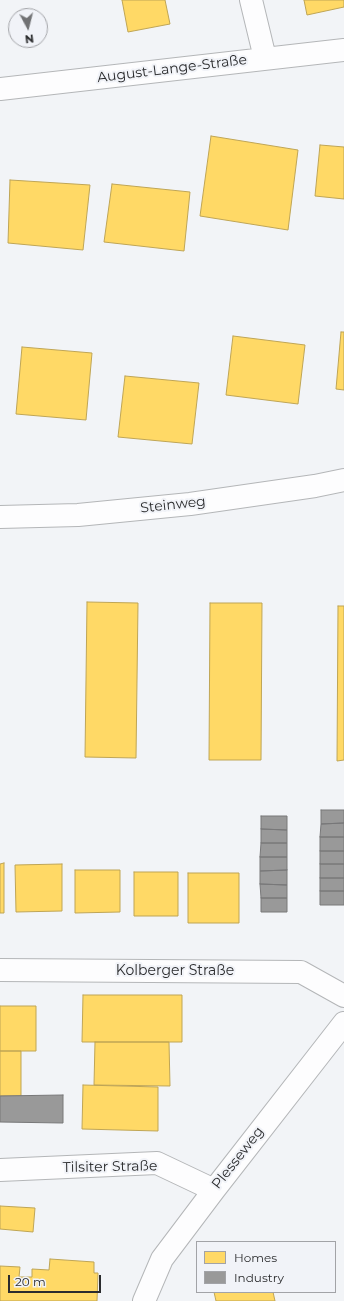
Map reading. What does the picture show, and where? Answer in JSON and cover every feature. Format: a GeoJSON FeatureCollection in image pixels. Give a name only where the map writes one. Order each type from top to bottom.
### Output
{"type":"FeatureCollection","features":[{"type":"Feature","properties":{"kind":"street"},"geometry":{"type":"LineString","coordinates":[[250,0],[265,58]]}},
{"type":"Feature","properties":{"kind":"street","name":"August-Lange-Straße"},"geometry":{"type":"LineString","coordinates":[[0,89],[344,50]]}},
{"type":"Feature","properties":{"kind":"street","name":"Steinweg"},"geometry":{"type":"LineString","coordinates":[[0,517],[78,514],[190,504],[314,486],[344,480]]}},
{"type":"Feature","properties":{"kind":"street","name":"Kolberger Straße"},"geometry":{"type":"LineString","coordinates":[[0,970],[300,972],[344,996]]}},
{"type":"Feature","properties":{"kind":"street","name":"Plesseweg"},"geometry":{"type":"LineString","coordinates":[[144,1301],[162,1259],[344,1023]]}},
{"type":"Feature","properties":{"kind":"street","name":"Tilsiter Straße"},"geometry":{"type":"LineString","coordinates":[[0,1170],[157,1163],[214,1190]]}},
{"type":"Feature","properties":{"kind":"building: Homes"},"geometry":{"type":"Polygon","coordinates":[[[122,0],[165,0],[170,24],[128,32],[122,0]]]}},
{"type":"Feature","properties":{"kind":"building: Homes"},"geometry":{"type":"Polygon","coordinates":[[[304,0],[344,0],[344,7],[307,15],[304,0]]]}},
{"type":"Feature","properties":{"kind":"building: Homes"},"geometry":{"type":"Polygon","coordinates":[[[211,136],[298,150],[288,230],[200,216],[211,136]]]}},
{"type":"Feature","properties":{"kind":"building: Homes"},"geometry":{"type":"Polygon","coordinates":[[[320,145],[344,147],[344,199],[315,196],[320,145]]]}},
{"type":"Feature","properties":{"kind":"building: Homes"},"geometry":{"type":"Polygon","coordinates":[[[10,180],[90,185],[83,250],[8,243],[10,180]]]}},
{"type":"Feature","properties":{"kind":"building: Homes"},"geometry":{"type":"Polygon","coordinates":[[[112,184],[190,192],[184,251],[104,242],[112,184]]]}},
{"type":"Feature","properties":{"kind":"building: Homes"},"geometry":{"type":"Polygon","coordinates":[[[341,332],[344,332],[344,390],[336,389],[341,332]]]}},
{"type":"Feature","properties":{"kind":"building: Homes"},"geometry":{"type":"Polygon","coordinates":[[[233,336],[305,345],[298,404],[226,395],[233,336]]]}},
{"type":"Feature","properties":{"kind":"building: Homes"},"geometry":{"type":"Polygon","coordinates":[[[22,347],[92,353],[86,420],[16,414],[22,347]]]}},
{"type":"Feature","properties":{"kind":"building: Homes"},"geometry":{"type":"Polygon","coordinates":[[[125,376],[199,383],[192,444],[118,437],[125,376]]]}},
{"type":"Feature","properties":{"kind":"building: Homes"},"geometry":{"type":"Polygon","coordinates":[[[87,602],[138,603],[136,758],[85,757],[87,602]]]}},
{"type":"Feature","properties":{"kind":"building: Homes"},"geometry":{"type":"Polygon","coordinates":[[[210,603],[262,603],[261,760],[209,760],[210,603]]]}},
{"type":"Feature","properties":{"kind":"building: Homes"},"geometry":{"type":"Polygon","coordinates":[[[338,606],[344,606],[344,760],[337,761],[338,606]]]}},
{"type":"Feature","properties":{"kind":"building: Homes"},"geometry":{"type":"Polygon","coordinates":[[[4,863],[4,913],[0,913],[0,864],[4,863]]]}},
{"type":"Feature","properties":{"kind":"building: Homes"},"geometry":{"type":"Polygon","coordinates":[[[62,864],[62,911],[16,912],[15,865],[62,864]]]}},
{"type":"Feature","properties":{"kind":"building: Homes"},"geometry":{"type":"Polygon","coordinates":[[[75,870],[120,870],[120,912],[75,913],[75,870]]]}},
{"type":"Feature","properties":{"kind":"building: Homes"},"geometry":{"type":"Polygon","coordinates":[[[134,872],[178,872],[178,916],[134,916],[134,872]]]}},
{"type":"Feature","properties":{"kind":"building: Homes"},"geometry":{"type":"Polygon","coordinates":[[[188,873],[239,873],[239,923],[188,923],[188,873]]]}},
{"type":"Feature","properties":{"kind":"building: Homes"},"geometry":{"type":"Polygon","coordinates":[[[83,995],[182,995],[182,1042],[82,1042],[83,995]]]}},
{"type":"Feature","properties":{"kind":"building: Homes"},"geometry":{"type":"Polygon","coordinates":[[[0,1006],[36,1006],[36,1051],[0,1051],[0,1006]]]}},
{"type":"Feature","properties":{"kind":"building: Homes"},"geometry":{"type":"Polygon","coordinates":[[[95,1042],[169,1042],[170,1086],[94,1085],[95,1042]]]}},
{"type":"Feature","properties":{"kind":"building: Homes"},"geometry":{"type":"Polygon","coordinates":[[[0,1051],[21,1051],[21,1096],[0,1096],[0,1051]]]}},
{"type":"Feature","properties":{"kind":"building: Homes"},"geometry":{"type":"Polygon","coordinates":[[[83,1085],[158,1087],[158,1131],[82,1129],[83,1085]]]}},
{"type":"Feature","properties":{"kind":"building: Homes"},"geometry":{"type":"Polygon","coordinates":[[[0,1206],[35,1208],[33,1232],[0,1229],[0,1206]]]}},
{"type":"Feature","properties":{"kind":"building: Homes"},"geometry":{"type":"Polygon","coordinates":[[[50,1259],[94,1262],[94,1273],[98,1273],[97,1301],[0,1301],[0,1266],[20,1267],[19,1277],[32,1277],[32,1269],[49,1270],[50,1259]]]}},
{"type":"Feature","properties":{"kind":"building: Homes"},"geometry":{"type":"Polygon","coordinates":[[[214,1293],[273,1293],[275,1301],[216,1301],[214,1293]]]}},
{"type":"Feature","properties":{"kind":"building: Industry"},"geometry":{"type":"Polygon","coordinates":[[[321,810],[344,810],[344,823],[321,824],[321,810]]]}},
{"type":"Feature","properties":{"kind":"building: Industry"},"geometry":{"type":"Polygon","coordinates":[[[261,816],[287,816],[287,830],[261,829],[261,816]]]}},
{"type":"Feature","properties":{"kind":"building: Industry"},"geometry":{"type":"Polygon","coordinates":[[[344,823],[344,837],[320,837],[321,824],[344,823]]]}},
{"type":"Feature","properties":{"kind":"building: Industry"},"geometry":{"type":"Polygon","coordinates":[[[261,829],[287,830],[287,843],[261,843],[261,829]]]}},
{"type":"Feature","properties":{"kind":"building: Industry"},"geometry":{"type":"Polygon","coordinates":[[[320,837],[344,837],[344,851],[320,851],[320,837]]]}},
{"type":"Feature","properties":{"kind":"building: Industry"},"geometry":{"type":"Polygon","coordinates":[[[261,843],[287,843],[287,857],[260,857],[261,843]]]}},
{"type":"Feature","properties":{"kind":"building: Industry"},"geometry":{"type":"Polygon","coordinates":[[[320,851],[344,851],[344,864],[320,864],[320,851]]]}},
{"type":"Feature","properties":{"kind":"building: Industry"},"geometry":{"type":"Polygon","coordinates":[[[260,857],[287,857],[287,870],[260,871],[260,857]]]}},
{"type":"Feature","properties":{"kind":"building: Industry"},"geometry":{"type":"Polygon","coordinates":[[[320,864],[344,864],[344,878],[320,878],[320,864]]]}},
{"type":"Feature","properties":{"kind":"building: Industry"},"geometry":{"type":"Polygon","coordinates":[[[287,870],[287,885],[260,884],[260,871],[287,870]]]}},
{"type":"Feature","properties":{"kind":"building: Industry"},"geometry":{"type":"Polygon","coordinates":[[[320,878],[344,878],[344,891],[320,891],[320,878]]]}},
{"type":"Feature","properties":{"kind":"building: Industry"},"geometry":{"type":"Polygon","coordinates":[[[260,884],[287,885],[287,898],[261,898],[260,884]]]}},
{"type":"Feature","properties":{"kind":"building: Industry"},"geometry":{"type":"Polygon","coordinates":[[[320,891],[344,891],[344,905],[320,905],[320,891]]]}},
{"type":"Feature","properties":{"kind":"building: Industry"},"geometry":{"type":"Polygon","coordinates":[[[261,898],[287,898],[287,912],[261,912],[261,898]]]}},
{"type":"Feature","properties":{"kind":"building: Industry"},"geometry":{"type":"Polygon","coordinates":[[[63,1095],[63,1123],[0,1122],[0,1096],[63,1095]]]}}]}
